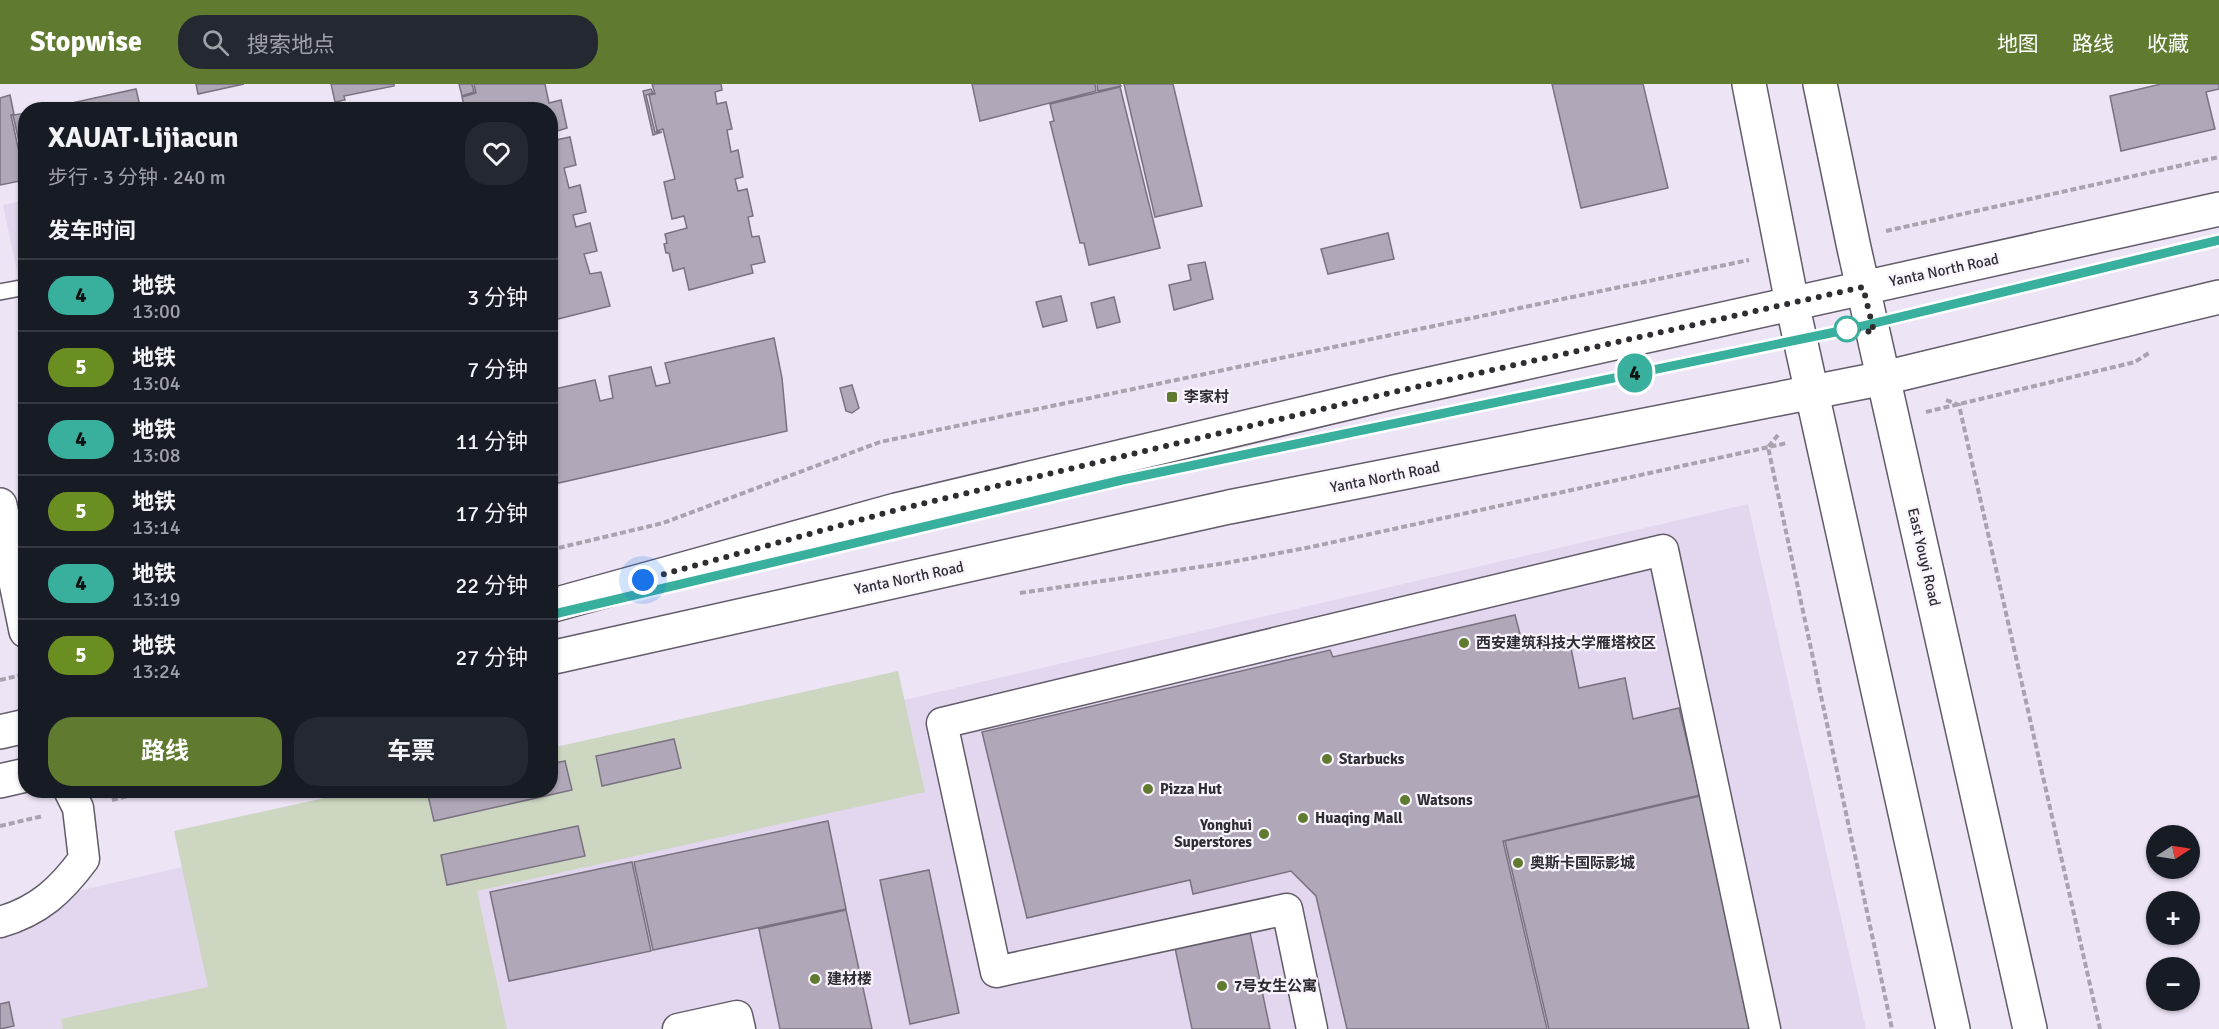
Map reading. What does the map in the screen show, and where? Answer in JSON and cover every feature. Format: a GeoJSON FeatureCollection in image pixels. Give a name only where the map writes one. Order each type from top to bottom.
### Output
{"type":"FeatureCollection","features":[{"type":"Feature","properties":{"kind":"main road"},"geometry":{"type":"LineString","coordinates":[[1749,84],[1792,303],[1953,1029]]}},
{"type":"Feature","properties":{"kind":"main road","name":"East Youyi Road"},"geometry":{"type":"LineString","coordinates":[[1820,84],[1852,238],[2030,1029]]}},
{"type":"Feature","properties":{"kind":"main road","name":"Yanta North Road"},"geometry":{"type":"LineString","coordinates":[[558,604],[896,510],[1394,392],[2219,209]]}},
{"type":"Feature","properties":{"kind":"main road","name":"Yanta North Road"},"geometry":{"type":"LineString","coordinates":[[558,656],[1229,507],[1884,378],[2219,297]]}},
{"type":"Feature","properties":{"kind":"main road"},"geometry":{"type":"LineString","coordinates":[[0,505],[18,592]]}},
{"type":"Feature","properties":{"kind":"main road"},"geometry":{"type":"LineString","coordinates":[[0,732],[18,728]]}},
{"type":"Feature","properties":{"kind":"main road"},"geometry":{"type":"LineString","coordinates":[[0,781],[18,777]]}},
{"type":"Feature","properties":{"kind":"street"},"geometry":{"type":"LineString","coordinates":[[1312,1029],[1287,909],[996,972],[942,723],[1663,550],[1766,1029]]}},
{"type":"Feature","properties":{"kind":"street"},"geometry":{"type":"LineString","coordinates":[[0,922],[32,910],[65,886],[84,859],[78,808],[73,798]]}},
{"type":"Feature","properties":{"kind":"street"},"geometry":{"type":"LineString","coordinates":[[678,1029],[737,1016],[740,1029]]}},
{"type":"Feature","properties":{"kind":"lane"},"geometry":{"type":"LineString","coordinates":[[0,292],[18,289]]}},
{"type":"Feature","properties":{"kind":"path"},"geometry":{"type":"LineString","coordinates":[[1852,238],[2219,157]]}},
{"type":"Feature","properties":{"kind":"path"},"geometry":{"type":"LineString","coordinates":[[558,548],[663,523],[880,442],[1782,253]]}},
{"type":"Feature","properties":{"kind":"path"},"geometry":{"type":"LineString","coordinates":[[1893,420],[2135,362],[2151,351]]}},
{"type":"Feature","properties":{"kind":"path"},"geometry":{"type":"LineString","coordinates":[[1768,447],[1812,392]]}},
{"type":"Feature","properties":{"kind":"path"},"geometry":{"type":"LineString","coordinates":[[1938,397],[1959,405]]}},
{"type":"Feature","properties":{"kind":"path"},"geometry":{"type":"LineString","coordinates":[[1959,405],[2100,1029]]}},
{"type":"Feature","properties":{"kind":"path"},"geometry":{"type":"LineString","coordinates":[[1017,593],[1226,563],[1290,551],[1821,436]]}},
{"type":"Feature","properties":{"kind":"path"},"geometry":{"type":"LineString","coordinates":[[1768,447],[1892,1029]]}},
{"type":"Feature","properties":{"kind":"path"},"geometry":{"type":"LineString","coordinates":[[0,680],[18,676]]}},
{"type":"Feature","properties":{"kind":"shaded area"},"geometry":{"type":"Polygon","coordinates":[[[18,202],[18,276],[3,205],[18,202]]]}},
{"type":"Feature","properties":{"kind":"shaded area","name":"西安建筑科技大学雁塔校区"},"geometry":{"type":"Polygon","coordinates":[[[1748,504],[1866,1029],[0,1029],[0,909],[482,798],[558,798],[558,780],[1748,504]]]}},
{"type":"Feature","properties":{"kind":"green space"},"geometry":{"type":"Polygon","coordinates":[[[898,671],[925,792],[477,891],[507,1029],[63,1029],[61,1019],[208,987],[174,831],[324,798],[558,798],[558,746],[898,671]]]}},
{"type":"Feature","properties":{"kind":"building"},"geometry":{"type":"Polygon","coordinates":[[[196,84],[244,84],[198,94],[196,84]]]}},
{"type":"Feature","properties":{"kind":"building"},"geometry":{"type":"Polygon","coordinates":[[[331,84],[394,84],[394,86],[344,96],[345,100],[335,102],[331,84]]]}},
{"type":"Feature","properties":{"kind":"building"},"geometry":{"type":"Polygon","coordinates":[[[459,84],[472,84],[474,92],[462,96],[459,84]]]}},
{"type":"Feature","properties":{"kind":"building"},"geometry":{"type":"Polygon","coordinates":[[[474,84],[545,84],[549,102],[463,102],[462,97],[476,93],[474,84]]]}},
{"type":"Feature","properties":{"kind":"building"},"geometry":{"type":"Polygon","coordinates":[[[652,84],[721,84],[722,90],[715,92],[717,104],[726,102],[732,129],[727,130],[731,152],[738,150],[743,177],[735,179],[738,191],[747,189],[753,216],[748,217],[752,237],[759,236],[765,262],[751,265],[753,273],[689,290],[684,268],[673,271],[669,253],[666,253],[664,244],[667,243],[665,234],[687,228],[684,216],[672,219],[664,182],[675,179],[663,129],[657,131],[649,95],[655,94],[652,84]]]}},
{"type":"Feature","properties":{"kind":"building"},"geometry":{"type":"Polygon","coordinates":[[[972,84],[1095,84],[1096,91],[980,121],[972,84]]]}},
{"type":"Feature","properties":{"kind":"building"},"geometry":{"type":"Polygon","coordinates":[[[1097,84],[1120,84],[1121,86],[1098,91],[1097,84]]]}},
{"type":"Feature","properties":{"kind":"building"},"geometry":{"type":"Polygon","coordinates":[[[1124,84],[1173,84],[1202,206],[1155,217],[1124,84]]]}},
{"type":"Feature","properties":{"kind":"building"},"geometry":{"type":"Polygon","coordinates":[[[1552,84],[1643,84],[1668,188],[1581,208],[1552,84]]]}},
{"type":"Feature","properties":{"kind":"building"},"geometry":{"type":"Polygon","coordinates":[[[2161,84],[2219,84],[2219,89],[2206,92],[2215,129],[2121,151],[2110,96],[2161,84]]]}},
{"type":"Feature","properties":{"kind":"building"},"geometry":{"type":"Polygon","coordinates":[[[1120,87],[1160,248],[1089,265],[1084,243],[1080,243],[1050,122],[1054,121],[1050,104],[1120,87]]]}},
{"type":"Feature","properties":{"kind":"building"},"geometry":{"type":"Polygon","coordinates":[[[136,89],[139,102],[77,102],[136,89]]]}},
{"type":"Feature","properties":{"kind":"building"},"geometry":{"type":"Polygon","coordinates":[[[651,89],[653,93],[646,95],[655,132],[662,132],[653,135],[643,91],[651,89]]]}},
{"type":"Feature","properties":{"kind":"building"},"geometry":{"type":"Polygon","coordinates":[[[10,95],[14,114],[11,115],[18,148],[18,181],[0,185],[0,98],[10,95]]]}},
{"type":"Feature","properties":{"kind":"building"},"geometry":{"type":"Polygon","coordinates":[[[561,100],[567,128],[558,131],[558,102],[553,102],[561,100]]]}},
{"type":"Feature","properties":{"kind":"building"},"geometry":{"type":"Polygon","coordinates":[[[18,114],[18,137],[13,115],[18,114]]]}},
{"type":"Feature","properties":{"kind":"building"},"geometry":{"type":"Polygon","coordinates":[[[570,137],[576,165],[564,168],[569,188],[580,185],[586,212],[573,215],[576,227],[590,223],[597,251],[584,254],[590,274],[601,272],[610,306],[558,319],[558,140],[570,137]]]}},
{"type":"Feature","properties":{"kind":"building"},"geometry":{"type":"Polygon","coordinates":[[[1388,233],[1394,259],[1328,274],[1321,249],[1388,233]]]}},
{"type":"Feature","properties":{"kind":"building"},"geometry":{"type":"Polygon","coordinates":[[[1205,262],[1213,299],[1174,310],[1169,285],[1191,280],[1188,265],[1205,262]]]}},
{"type":"Feature","properties":{"kind":"building"},"geometry":{"type":"Polygon","coordinates":[[[1061,296],[1067,321],[1043,327],[1036,302],[1061,296]]]}},
{"type":"Feature","properties":{"kind":"building"},"geometry":{"type":"Polygon","coordinates":[[[1114,297],[1120,322],[1097,328],[1091,303],[1114,297]]]}},
{"type":"Feature","properties":{"kind":"building"},"geometry":{"type":"Polygon","coordinates":[[[774,338],[782,378],[787,431],[558,483],[558,388],[595,380],[600,401],[613,398],[609,376],[651,367],[656,386],[670,383],[665,363],[774,338]]]}},
{"type":"Feature","properties":{"kind":"building"},"geometry":{"type":"Polygon","coordinates":[[[852,385],[859,408],[852,413],[846,411],[840,388],[852,385]]]}},
{"type":"Feature","properties":{"kind":"building","name":"Huaqing Mall"},"geometry":{"type":"Polygon","coordinates":[[[1515,615],[1522,642],[1535,640],[1537,650],[1570,643],[1579,688],[1625,678],[1633,719],[1679,708],[1700,795],[1503,841],[1547,1029],[1347,1029],[1316,896],[1291,871],[1193,894],[1190,880],[1027,918],[982,732],[1330,650],[1333,657],[1515,615]]]}},
{"type":"Feature","properties":{"kind":"building"},"geometry":{"type":"Polygon","coordinates":[[[674,739],[681,768],[602,786],[596,756],[674,739]]]}},
{"type":"Feature","properties":{"kind":"building"},"geometry":{"type":"Polygon","coordinates":[[[565,761],[572,790],[558,793],[558,762],[565,761]]]}},
{"type":"Feature","properties":{"kind":"building"},"geometry":{"type":"Polygon","coordinates":[[[1700,796],[1754,1029],[1549,1029],[1505,841],[1700,796]]]}},
{"type":"Feature","properties":{"kind":"building"},"geometry":{"type":"Polygon","coordinates":[[[429,798],[536,798],[434,821],[429,798]]]}},
{"type":"Feature","properties":{"kind":"building"},"geometry":{"type":"Polygon","coordinates":[[[828,821],[846,909],[653,950],[634,862],[828,821]]]}},
{"type":"Feature","properties":{"kind":"building"},"geometry":{"type":"Polygon","coordinates":[[[578,826],[585,856],[447,885],[441,855],[578,826]]]}},
{"type":"Feature","properties":{"kind":"building"},"geometry":{"type":"Polygon","coordinates":[[[632,862],[651,951],[509,981],[490,892],[632,862]]]}},
{"type":"Feature","properties":{"kind":"building"},"geometry":{"type":"Polygon","coordinates":[[[929,870],[959,1013],[910,1024],[880,880],[929,870]]]}},
{"type":"Feature","properties":{"kind":"building","name":"建材楼"},"geometry":{"type":"Polygon","coordinates":[[[846,910],[872,1029],[780,1029],[759,929],[846,910]]]}},
{"type":"Feature","properties":{"kind":"building","name":"7号女生公寓"},"geometry":{"type":"Polygon","coordinates":[[[1249,928],[1270,1029],[1192,1029],[1174,943],[1249,928]]]}},
{"type":"Feature","properties":{"kind":"building"},"geometry":{"type":"Polygon","coordinates":[[[9,1002],[14,1026],[0,1029],[0,1004],[9,1002]]]}},
{"type":"Feature","properties":{"kind":"metro line","name":"4"},"geometry":{"type":"LineString","coordinates":[[558,613],[1122,480],[1850,329],[2219,240]]}},
{"type":"Feature","properties":{"kind":"place","name":"李家村"},"geometry":{"type":"Point","coordinates":[1172,397]}},
{"type":"Feature","properties":{"kind":"place","name":"西安建筑科技大学雁塔校区"},"geometry":{"type":"Point","coordinates":[1464,643]}},
{"type":"Feature","properties":{"kind":"place","name":"Starbucks"},"geometry":{"type":"Point","coordinates":[1327,759]}},
{"type":"Feature","properties":{"kind":"place","name":"Pizza Hut"},"geometry":{"type":"Point","coordinates":[1148,789]}},
{"type":"Feature","properties":{"kind":"place","name":"Watsons"},"geometry":{"type":"Point","coordinates":[1405,800]}},
{"type":"Feature","properties":{"kind":"place","name":"Huaqing Mall"},"geometry":{"type":"Point","coordinates":[1303,818]}},
{"type":"Feature","properties":{"kind":"place","name":"Yonghui Superstores"},"geometry":{"type":"Point","coordinates":[1264,834]}},
{"type":"Feature","properties":{"kind":"place","name":"奥斯卡国际影城"},"geometry":{"type":"Point","coordinates":[1518,863]}},
{"type":"Feature","properties":{"kind":"place","name":"建材楼"},"geometry":{"type":"Point","coordinates":[815,979]}},
{"type":"Feature","properties":{"kind":"place","name":"7号女生公寓"},"geometry":{"type":"Point","coordinates":[1222,986]}},
{"type":"Feature","properties":{"kind":"route"},"geometry":{"type":"LineString","coordinates":[[643,580],[896,510],[1394,392],[1863,287],[1874,332],[1847,329]]}}]}
